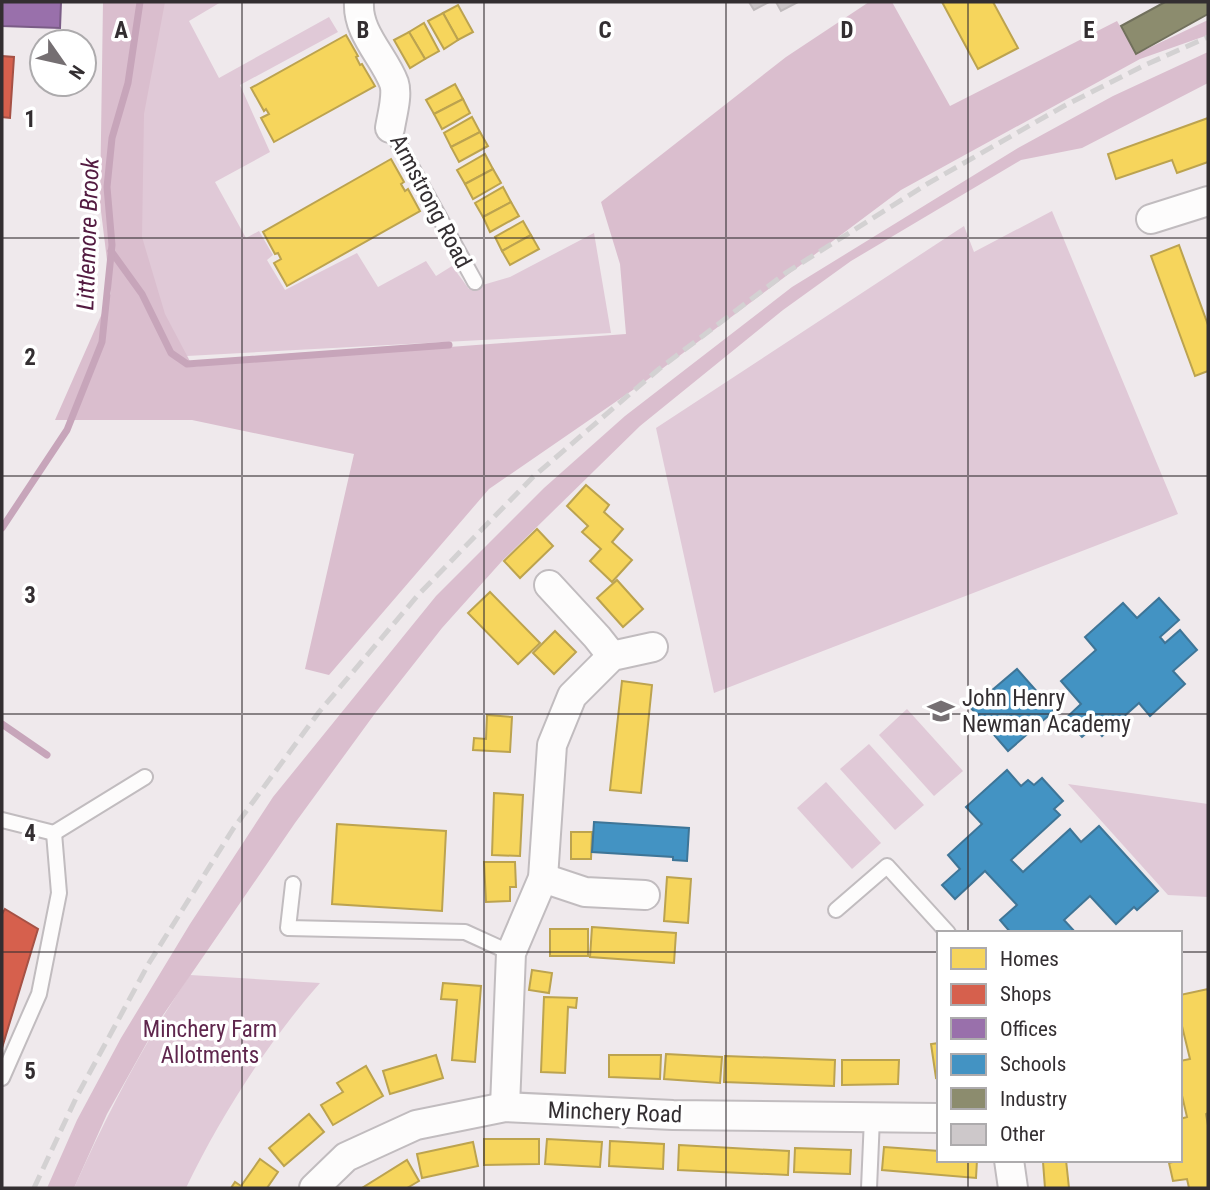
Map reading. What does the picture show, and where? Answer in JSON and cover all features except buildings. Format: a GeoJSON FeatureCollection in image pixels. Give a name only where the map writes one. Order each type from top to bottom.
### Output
{"type":"FeatureCollection","features":[{"type":"Feature","properties":{"kind":"street","name":"Armstrong Road"},"geometry":{"type":"LineString","coordinates":[[359,2],[369,40],[395,86],[390,128]]}},
{"type":"Feature","properties":{"kind":"street"},"geometry":{"type":"LineString","coordinates":[[1151,219],[1207,205]]}},
{"type":"Feature","properties":{"kind":"street"},"geometry":{"type":"LineString","coordinates":[[550,585],[612,656]]}},
{"type":"Feature","properties":{"kind":"street"},"geometry":{"type":"LineString","coordinates":[[505,1107],[511,953],[543,878],[552,745],[572,696],[612,656],[653,647]]}},
{"type":"Feature","properties":{"kind":"street"},"geometry":{"type":"LineString","coordinates":[[543,878],[585,892],[645,895]]}},
{"type":"Feature","properties":{"kind":"street","name":"Minchery Road"},"geometry":{"type":"LineString","coordinates":[[314,1188],[346,1157],[416,1125],[505,1107],[673,1115],[937,1118]]}},
{"type":"Feature","properties":{"kind":"street"},"geometry":{"type":"LineString","coordinates":[[1009,1162],[1013,1188]]}},
{"type":"Feature","properties":{"kind":"lane","name":"Armstrong Road"},"geometry":{"type":"LineString","coordinates":[[390,128],[475,282]]}},
{"type":"Feature","properties":{"kind":"lane"},"geometry":{"type":"LineString","coordinates":[[2,820],[54,833],[145,777]]}},
{"type":"Feature","properties":{"kind":"lane"},"geometry":{"type":"LineString","coordinates":[[2,1078],[39,994],[59,893],[54,833]]}},
{"type":"Feature","properties":{"kind":"lane"},"geometry":{"type":"LineString","coordinates":[[836,910],[887,866],[946,931]]}},
{"type":"Feature","properties":{"kind":"lane"},"geometry":{"type":"LineString","coordinates":[[293,884],[288,928],[465,932],[511,953]]}},
{"type":"Feature","properties":{"kind":"lane"},"geometry":{"type":"LineString","coordinates":[[869,1188],[872,1118]]}},
{"type":"Feature","properties":{"kind":"green space"},"geometry":{"type":"Polygon","coordinates":[[[156,2],[221,2],[189,21],[219,78],[329,17],[338,32],[240,85],[270,152],[215,182],[246,238],[259,231],[273,255],[267,260],[285,290],[357,253],[378,287],[426,261],[436,276],[452,266],[469,289],[510,277],[594,233],[611,333],[187,356],[167,335],[125,185],[156,2]]]}},
{"type":"Feature","properties":{"kind":"green space"},"geometry":{"type":"Polygon","coordinates":[[[1052,211],[1178,514],[714,693],[656,428],[964,226],[974,252],[1052,211]]]}},
{"type":"Feature","properties":{"kind":"green space"},"geometry":{"type":"Polygon","coordinates":[[[907,709],[963,771],[934,796],[879,735],[907,709]]]}},
{"type":"Feature","properties":{"kind":"green space"},"geometry":{"type":"Polygon","coordinates":[[[869,744],[924,805],[895,830],[840,769],[869,744]]]}},
{"type":"Feature","properties":{"kind":"green space"},"geometry":{"type":"Polygon","coordinates":[[[826,782],[881,843],[852,869],[797,808],[826,782]]]}},
{"type":"Feature","properties":{"kind":"green space"},"geometry":{"type":"Polygon","coordinates":[[[1068,784],[1208,804],[1208,897],[1168,895],[1068,784]]]}},
{"type":"Feature","properties":{"kind":"green space","name":"Minchery Farm Allotments"},"geometry":{"type":"Polygon","coordinates":[[[190,975],[320,983],[246,1081],[186,1188],[74,1188],[127,1079],[190,975]]]}},
{"type":"Feature","properties":{"kind":"shaded area"},"geometry":{"type":"Polygon","coordinates":[[[103,2],[165,2],[144,114],[142,237],[165,314],[193,367],[295,353],[409,350],[626,334],[620,264],[601,202],[786,57],[869,2],[892,2],[950,106],[1117,21],[1136,54],[1208,20],[1208,35],[1140,59],[901,190],[643,383],[489,489],[329,675],[305,669],[354,454],[192,420],[55,420],[111,293],[100,203],[103,2]]]}},
{"type":"Feature","properties":{"kind":"shaded area"},"geometry":{"type":"Polygon","coordinates":[[[1208,52],[1208,83],[1082,148],[1021,160],[851,261],[783,310],[640,426],[502,561],[442,628],[376,712],[295,823],[159,1021],[107,1114],[74,1188],[47,1188],[77,1120],[121,1038],[190,924],[273,797],[436,596],[544,488],[625,416],[792,287],[1018,148],[1113,96],[1208,52]]]}},
{"type":"Feature","properties":{"kind":"waterway","name":"Littlemore Brook"},"geometry":{"type":"LineString","coordinates":[[2,528],[67,430],[102,342],[112,245],[107,187],[112,138],[128,83],[140,2]]}},
{"type":"Feature","properties":{"kind":"waterway"},"geometry":{"type":"LineString","coordinates":[[111,251],[142,294],[171,353],[187,364],[449,345]]}},
{"type":"Feature","properties":{"kind":"waterway"},"geometry":{"type":"LineString","coordinates":[[2,724],[47,755]]}},
{"type":"Feature","properties":{"kind":"railway"},"geometry":{"type":"LineString","coordinates":[[34,1188],[77,1096],[149,963],[233,829],[319,712],[418,595],[533,477],[659,369],[787,272],[927,184],[1064,106],[1208,37]]}},
{"type":"Feature","properties":{"kind":"place","name":"John Henry Newman Academy"},"geometry":{"type":"Point","coordinates":[941,711]}}]}
